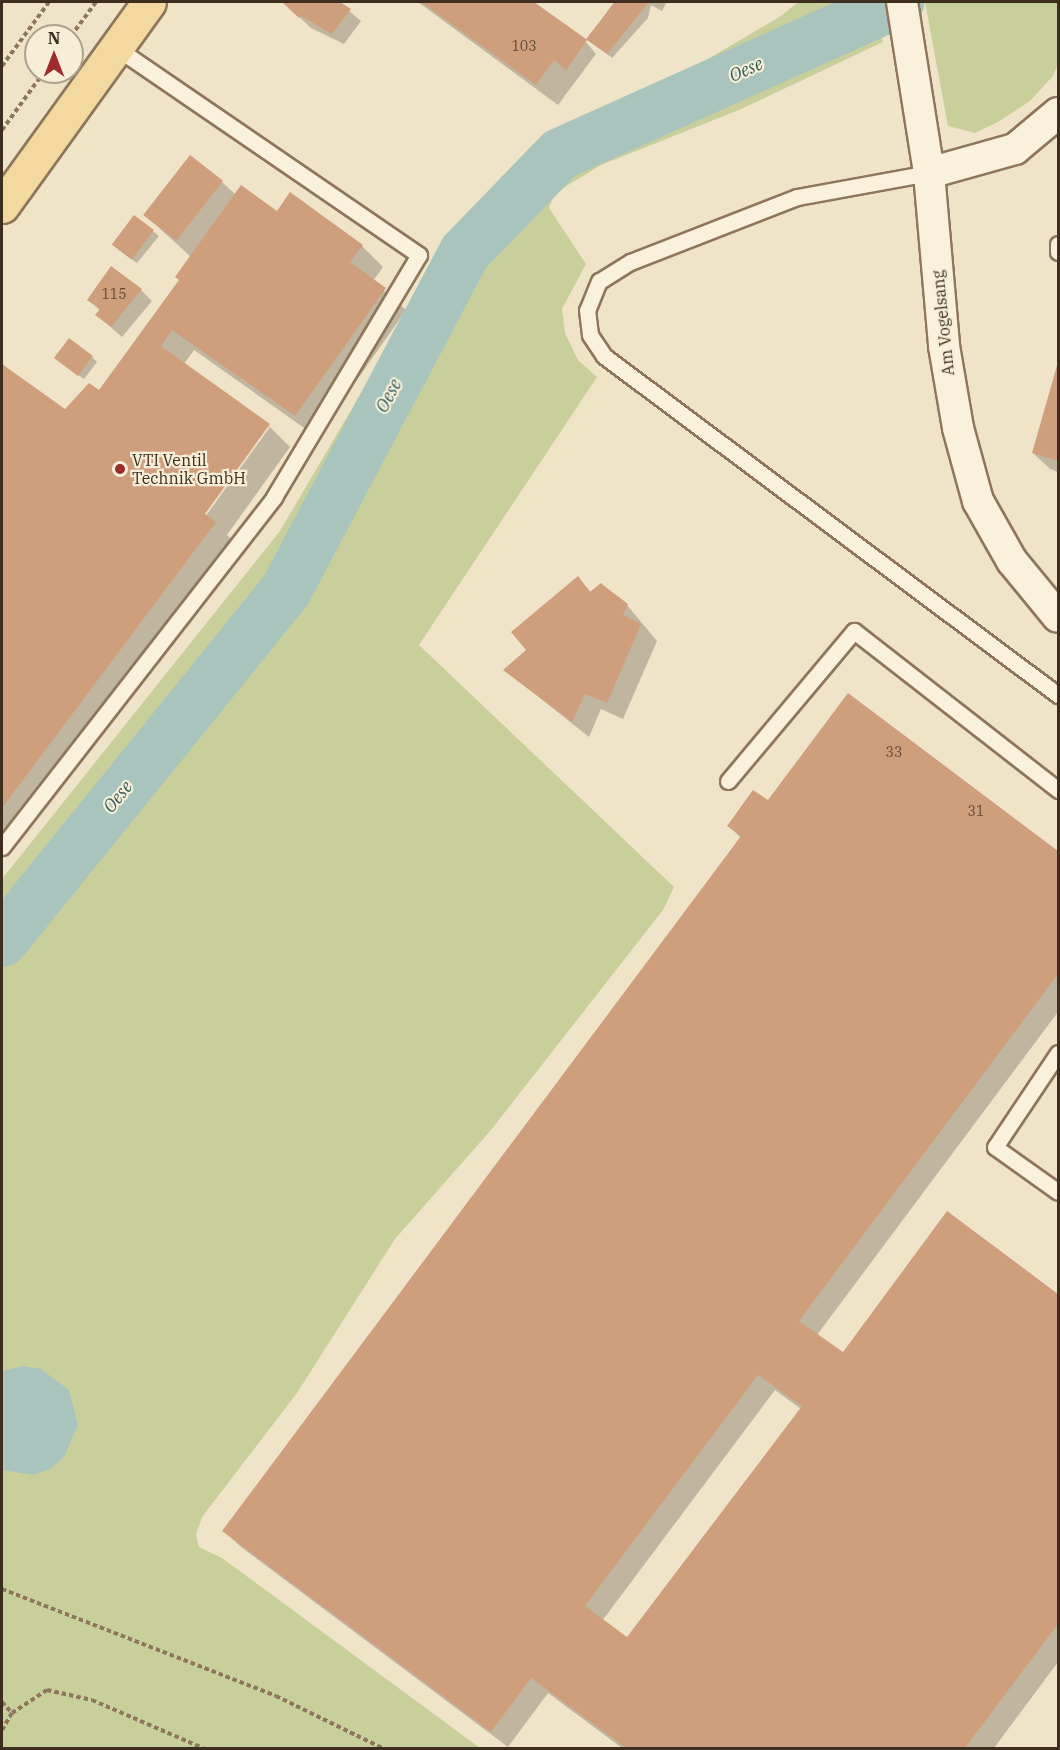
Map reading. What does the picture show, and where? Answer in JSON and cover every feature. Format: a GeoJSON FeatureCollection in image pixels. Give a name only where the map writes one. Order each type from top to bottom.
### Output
{"type":"FeatureCollection","features":[{"type":"Feature","properties":{"kind":"main road"},"geometry":{"type":"LineString","coordinates":[[5,197],[149,2]]}},
{"type":"Feature","properties":{"kind":"street","name":"Am Vogelsang"},"geometry":{"type":"LineString","coordinates":[[902,2],[909,32],[929,173],[944,346],[958,428],[978,501],[1012,561],[1059,617]]}},
{"type":"Feature","properties":{"kind":"street"},"geometry":{"type":"LineString","coordinates":[[929,173],[975,163],[1015,149],[1059,113]]}},
{"type":"Feature","properties":{"kind":"lane"},"geometry":{"type":"LineString","coordinates":[[2,848],[274,497],[419,255],[117,48]]}},
{"type":"Feature","properties":{"kind":"lane"},"geometry":{"type":"LineString","coordinates":[[929,173],[797,197],[630,262],[599,281],[587,310],[590,334],[604,356],[1059,695]]}},
{"type":"Feature","properties":{"kind":"lane"},"geometry":{"type":"LineString","coordinates":[[1059,244],[1059,252]]}},
{"type":"Feature","properties":{"kind":"lane"},"geometry":{"type":"LineString","coordinates":[[728,781],[854,631],[1059,790]]}},
{"type":"Feature","properties":{"kind":"lane"},"geometry":{"type":"LineString","coordinates":[[1059,1053],[995,1147],[1059,1192]]}},
{"type":"Feature","properties":{"kind":"path"},"geometry":{"type":"LineString","coordinates":[[2,66],[49,2]]}},
{"type":"Feature","properties":{"kind":"path"},"geometry":{"type":"LineString","coordinates":[[80,24],[96,2]]}},
{"type":"Feature","properties":{"kind":"path"},"geometry":{"type":"LineString","coordinates":[[2,130],[35,84]]}},
{"type":"Feature","properties":{"kind":"path"},"geometry":{"type":"LineString","coordinates":[[2,1589],[276,1696],[382,1749]]}},
{"type":"Feature","properties":{"kind":"path"},"geometry":{"type":"LineString","coordinates":[[2,1730],[12,1713],[47,1690],[92,1700],[203,1749]]}},
{"type":"Feature","properties":{"kind":"path"},"geometry":{"type":"LineString","coordinates":[[2,1702],[12,1713]]}},
{"type":"Feature","properties":{"kind":"green space"},"geometry":{"type":"Polygon","coordinates":[[[798,2],[872,2],[883,42],[739,110],[601,165],[555,193],[549,208],[586,264],[562,309],[565,333],[578,360],[597,377],[419,645],[674,887],[663,910],[491,1130],[395,1239],[297,1393],[202,1517],[196,1535],[199,1547],[222,1558],[480,1748],[2,1748],[2,879],[280,531],[448,245],[485,196],[530,152],[655,90],[781,16],[798,2]]]}},
{"type":"Feature","properties":{"kind":"green space"},"geometry":{"type":"Polygon","coordinates":[[[925,2],[1058,2],[1058,64],[1053,76],[1030,101],[998,122],[975,133],[948,126],[925,2]]]}},
{"type":"Feature","properties":{"kind":"water"},"geometry":{"type":"Polygon","coordinates":[[[23,1366],[41,1369],[69,1390],[78,1425],[64,1457],[50,1469],[33,1475],[2,1470],[2,1371],[23,1366]]]}},
{"type":"Feature","properties":{"kind":"building"},"geometry":{"type":"Polygon","coordinates":[[[282,2],[340,2],[351,9],[332,34],[301,16],[299,18],[282,2]]]}},
{"type":"Feature","properties":{"kind":"building"},"geometry":{"type":"Polygon","coordinates":[[[421,2],[534,2],[586,39],[615,2],[649,2],[607,54],[587,40],[566,70],[554,60],[536,85],[421,2]]]}},
{"type":"Feature","properties":{"kind":"building"},"geometry":{"type":"Polygon","coordinates":[[[190,155],[223,181],[176,241],[143,215],[190,155]]]}},
{"type":"Feature","properties":{"kind":"building","name":"VTI Ventil Technik GmbH"},"geometry":{"type":"Polygon","coordinates":[[[241,185],[277,211],[290,192],[363,245],[350,262],[386,288],[295,416],[172,330],[161,346],[270,424],[205,514],[216,522],[2,808],[2,364],[65,409],[89,383],[99,390],[179,280],[175,277],[241,185]]]}},
{"type":"Feature","properties":{"kind":"building"},"geometry":{"type":"Polygon","coordinates":[[[134,215],[154,230],[132,260],[112,245],[134,215]]]}},
{"type":"Feature","properties":{"kind":"building"},"geometry":{"type":"Polygon","coordinates":[[[111,266],[142,289],[111,327],[95,315],[100,309],[87,300],[111,266]]]}},
{"type":"Feature","properties":{"kind":"building"},"geometry":{"type":"Polygon","coordinates":[[[69,338],[93,356],[78,376],[54,358],[69,338]]]}},
{"type":"Feature","properties":{"kind":"building"},"geometry":{"type":"Polygon","coordinates":[[[1058,362],[1058,461],[1032,453],[1058,362]]]}},
{"type":"Feature","properties":{"kind":"building"},"geometry":{"type":"Polygon","coordinates":[[[578,576],[590,592],[601,583],[628,604],[623,615],[641,624],[607,703],[585,694],[572,722],[503,670],[526,650],[511,632],[578,576]]]}},
{"type":"Feature","properties":{"kind":"building"},"geometry":{"type":"Polygon","coordinates":[[[848,693],[1058,851],[1058,974],[799,1321],[843,1352],[947,1211],[1058,1294],[1058,1624],[965,1748],[626,1748],[531,1678],[491,1732],[222,1531],[741,836],[727,826],[753,790],[768,800],[848,693]],[[758,1375],[585,1606],[627,1637],[802,1406],[758,1375]]]}},
{"type":"Feature","properties":{"kind":"waterway","name":"Oese"},"geometry":{"type":"LineString","coordinates":[[2,941],[286,590],[465,252],[560,154],[898,2]]}},
{"type":"Feature","properties":{"kind":"place","name":"VTI Ventil Technik GmbH"},"geometry":{"type":"Point","coordinates":[120,469]}}]}
